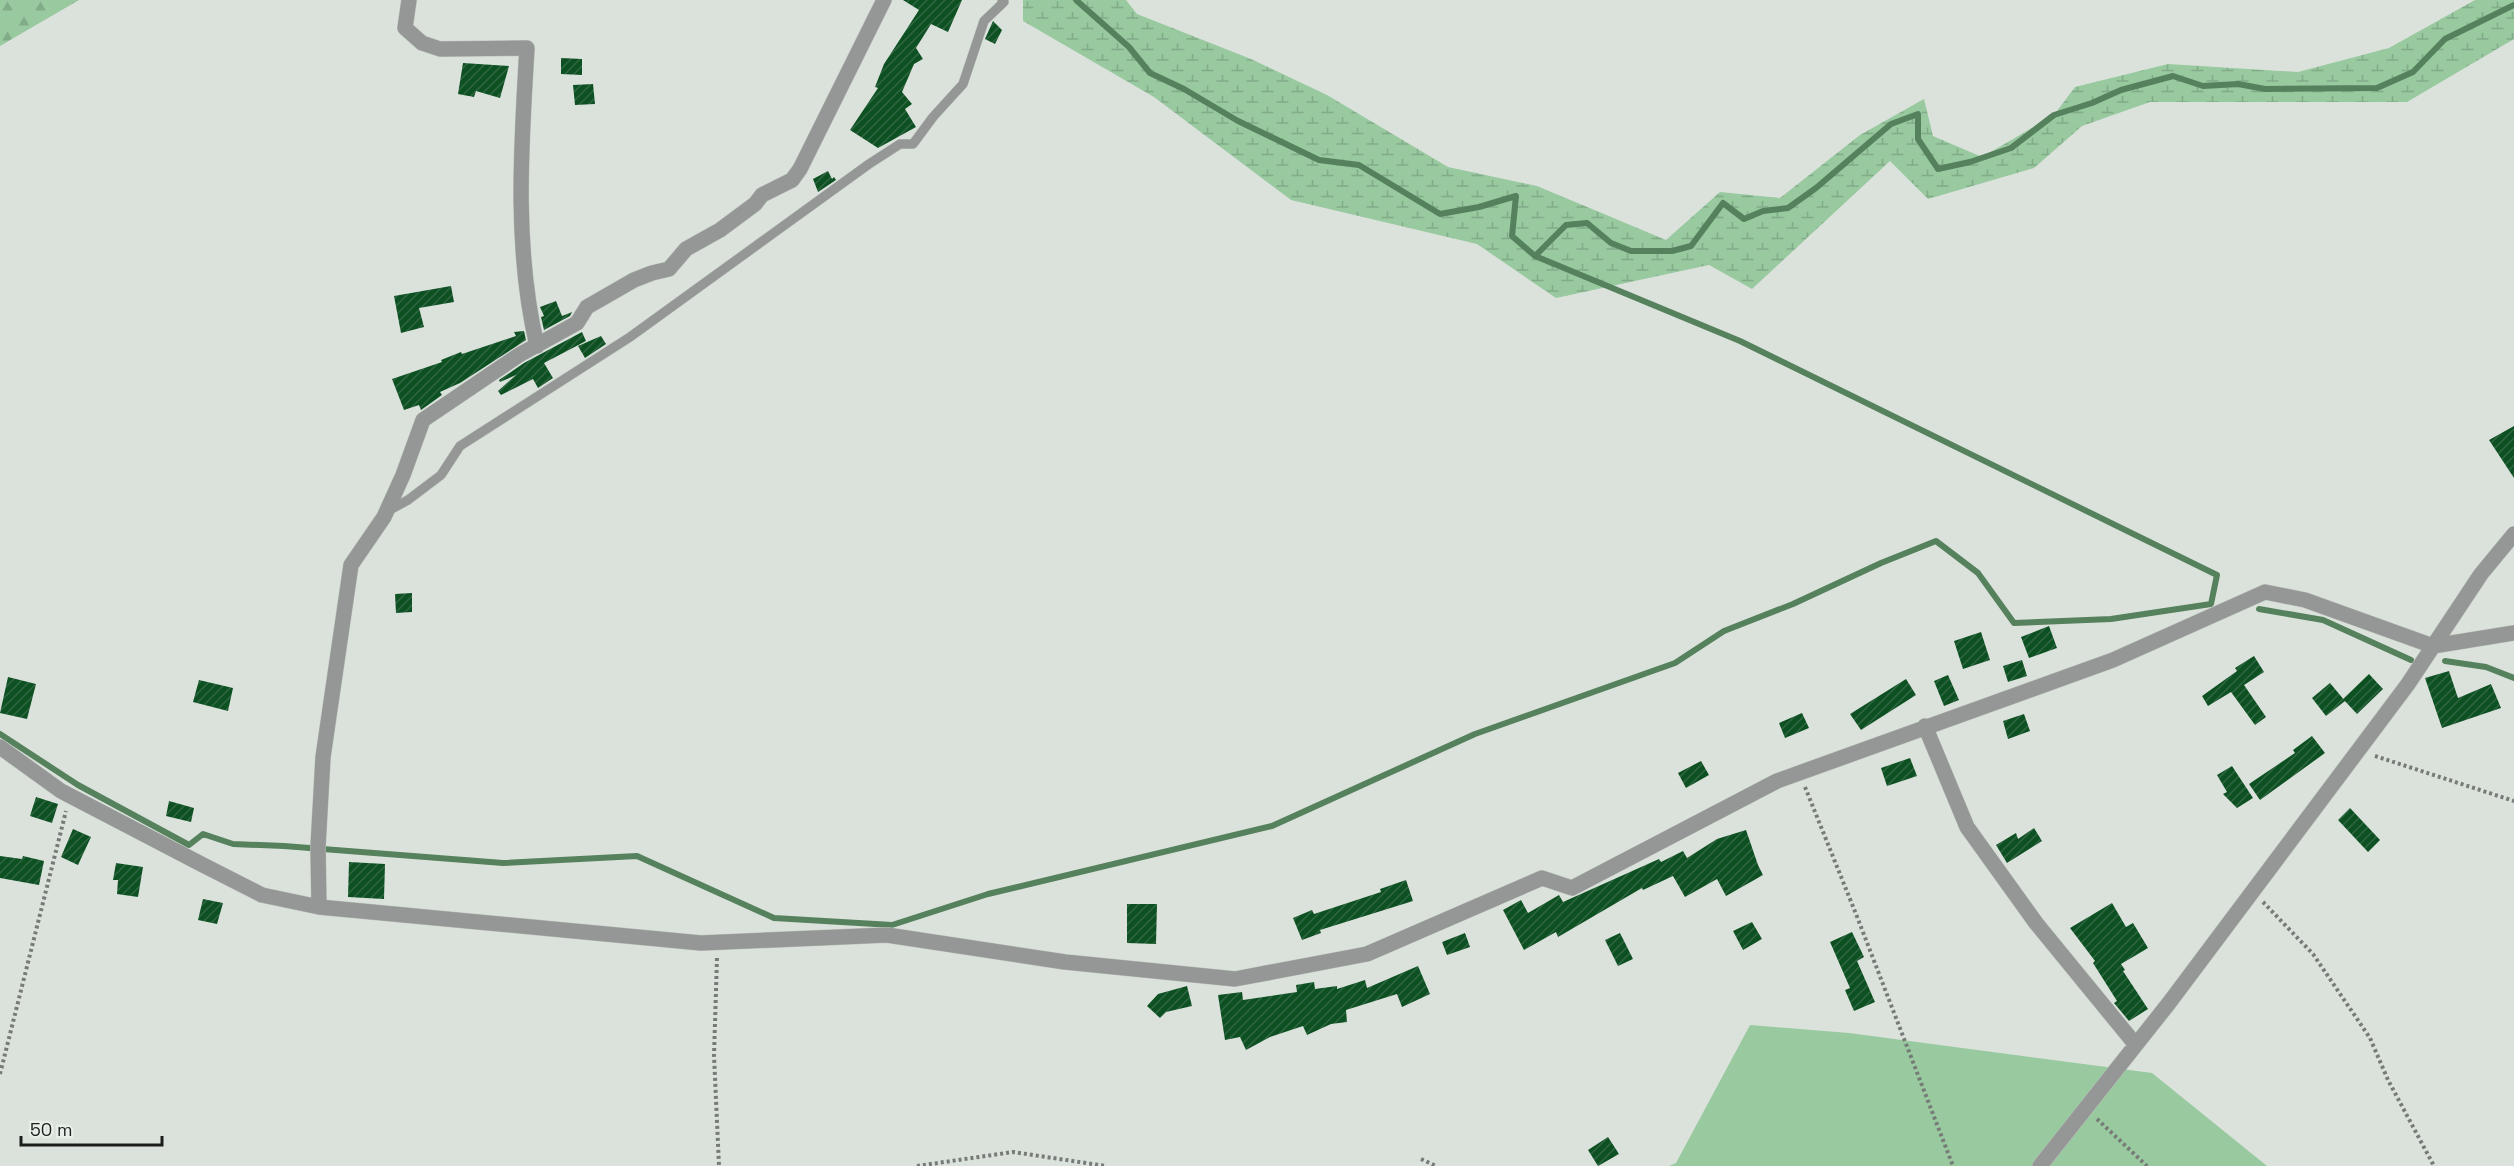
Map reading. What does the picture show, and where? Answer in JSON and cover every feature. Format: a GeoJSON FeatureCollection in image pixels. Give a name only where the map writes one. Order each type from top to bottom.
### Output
{"type":"FeatureCollection","features":[{"type":"Feature","properties":{"kind":"street"},"geometry":{"type":"LineString","coordinates":[[409,0],[405,28],[422,43],[440,49],[527,48],[520,198],[529,311],[537,346]]}},
{"type":"Feature","properties":{"kind":"street"},"geometry":{"type":"LineString","coordinates":[[319,907],[318,847],[323,758],[351,565],[386,512],[404,475],[423,420],[519,355],[576,323],[587,307],[634,280],[669,269],[686,249],[720,230],[755,204],[762,195],[792,180],[800,169],[884,0]]}},
{"type":"Feature","properties":{"kind":"street"},"geometry":{"type":"LineString","coordinates":[[2040,1166],[2169,1003],[2358,750],[2433,646],[2481,574],[2514,534]]}},
{"type":"Feature","properties":{"kind":"street"},"geometry":{"type":"LineString","coordinates":[[0,747],[70,796],[262,895],[319,907],[701,943],[887,935],[1065,962],[1235,979],[1366,954],[1542,878],[1572,888],[1692,823],[1777,781],[2113,660],[2265,592],[2305,600],[2433,646],[2514,633]]}},
{"type":"Feature","properties":{"kind":"street"},"geometry":{"type":"LineString","coordinates":[[1925,726],[1967,827],[2036,923],[2135,1044]]}},
{"type":"Feature","properties":{"kind":"lane"},"geometry":{"type":"LineString","coordinates":[[386,512],[408,500],[441,475],[460,446],[630,337],[869,164],[900,144],[913,144],[933,117],[963,84],[984,21],[1004,2],[1002,0]]}},
{"type":"Feature","properties":{"kind":"path"},"geometry":{"type":"LineString","coordinates":[[2358,750],[2514,801]]}},
{"type":"Feature","properties":{"kind":"path"},"geometry":{"type":"LineString","coordinates":[[1799,773],[1953,1166]]}},
{"type":"Feature","properties":{"kind":"path"},"geometry":{"type":"LineString","coordinates":[[0,1074],[70,796]]}},
{"type":"Feature","properties":{"kind":"path"},"geometry":{"type":"LineString","coordinates":[[2252,891],[2313,954],[2370,1038],[2388,1080],[2434,1166]]}},
{"type":"Feature","properties":{"kind":"path"},"geometry":{"type":"LineString","coordinates":[[717,942],[714,1056],[719,1166]]}},
{"type":"Feature","properties":{"kind":"path"},"geometry":{"type":"LineString","coordinates":[[2085,1108],[2147,1166]]}},
{"type":"Feature","properties":{"kind":"path"},"geometry":{"type":"LineString","coordinates":[[917,1166],[1013,1152],[1106,1166]]}},
{"type":"Feature","properties":{"kind":"path"},"geometry":{"type":"LineString","coordinates":[[1421,1158],[1436,1166]]}},
{"type":"Feature","properties":{"kind":"green space"},"geometry":{"type":"Polygon","coordinates":[[[0,0],[79,0],[0,46],[0,0]]]}},
{"type":"Feature","properties":{"kind":"green space"},"geometry":{"type":"Polygon","coordinates":[[[1023,0],[1126,0],[1137,14],[1251,59],[1327,95],[1448,167],[1537,186],[1666,240],[1720,192],[1780,198],[1860,135],[1924,99],[1933,136],[1982,157],[2054,115],[2075,87],[2168,64],[2298,72],[2389,48],[2475,0],[2514,0],[2514,39],[2407,102],[2150,102],[2082,126],[2034,168],[1928,199],[1890,161],[1752,289],[1709,265],[1556,298],[1477,244],[1291,200],[1154,97],[1023,21],[1023,0]]]}},
{"type":"Feature","properties":{"kind":"green space"},"geometry":{"type":"Polygon","coordinates":[[[1750,1025],[1849,1033],[2152,1073],[2267,1166],[1669,1166],[1676,1163],[1750,1025]]]}},
{"type":"Feature","properties":{"kind":"building"},"geometry":{"type":"Polygon","coordinates":[[[903,0],[962,0],[948,32],[931,24],[916,48],[923,59],[914,64],[902,92],[912,104],[905,109],[916,127],[878,148],[850,130],[878,88],[875,87],[884,64],[919,10],[903,0]]]}},
{"type":"Feature","properties":{"kind":"building"},"geometry":{"type":"Polygon","coordinates":[[[993,21],[1002,30],[995,44],[985,39],[993,21]]]}},
{"type":"Feature","properties":{"kind":"building"},"geometry":{"type":"Polygon","coordinates":[[[561,58],[582,59],[582,75],[561,74],[561,58]]]}},
{"type":"Feature","properties":{"kind":"building"},"geometry":{"type":"Polygon","coordinates":[[[463,63],[509,66],[500,98],[476,91],[474,97],[458,94],[463,63]]]}},
{"type":"Feature","properties":{"kind":"building"},"geometry":{"type":"Polygon","coordinates":[[[593,84],[595,104],[575,105],[573,85],[593,84]]]}},
{"type":"Feature","properties":{"kind":"building"},"geometry":{"type":"Polygon","coordinates":[[[828,171],[832,179],[834,177],[836,180],[818,192],[813,179],[828,171]]]}},
{"type":"Feature","properties":{"kind":"building"},"geometry":{"type":"Polygon","coordinates":[[[451,286],[454,302],[419,308],[424,327],[401,333],[394,296],[451,286]]]}},
{"type":"Feature","properties":{"kind":"building"},"geometry":{"type":"Polygon","coordinates":[[[556,301],[562,316],[572,312],[570,316],[544,330],[541,317],[544,316],[540,307],[556,301]]]}},
{"type":"Feature","properties":{"kind":"building"},"geometry":{"type":"Polygon","coordinates":[[[524,331],[526,340],[460,383],[440,392],[442,395],[421,410],[419,405],[404,410],[392,379],[442,362],[441,360],[461,352],[462,354],[516,336],[514,332],[524,331]]]}},
{"type":"Feature","properties":{"kind":"building"},"geometry":{"type":"Polygon","coordinates":[[[582,332],[586,341],[544,363],[553,378],[538,388],[533,379],[501,395],[498,391],[516,375],[500,382],[499,380],[524,363],[582,332]]]}},
{"type":"Feature","properties":{"kind":"building"},"geometry":{"type":"Polygon","coordinates":[[[601,336],[606,344],[585,358],[578,346],[601,336]]]}},
{"type":"Feature","properties":{"kind":"building"},"geometry":{"type":"Polygon","coordinates":[[[2514,426],[2514,478],[2489,440],[2514,426]]]}},
{"type":"Feature","properties":{"kind":"building"},"geometry":{"type":"Polygon","coordinates":[[[412,593],[412,612],[396,613],[395,594],[412,593]]]}},
{"type":"Feature","properties":{"kind":"building"},"geometry":{"type":"Polygon","coordinates":[[[2049,626],[2057,648],[2029,658],[2021,637],[2049,626]]]}},
{"type":"Feature","properties":{"kind":"building"},"geometry":{"type":"Polygon","coordinates":[[[1981,632],[1990,660],[1963,669],[1954,641],[1981,632]]]}},
{"type":"Feature","properties":{"kind":"building"},"geometry":{"type":"Polygon","coordinates":[[[2254,656],[2264,672],[2244,685],[2266,717],[2255,725],[2231,692],[2208,706],[2202,696],[2237,671],[2235,668],[2254,656]]]}},
{"type":"Feature","properties":{"kind":"building"},"geometry":{"type":"Polygon","coordinates":[[[2022,660],[2027,676],[2008,682],[2003,666],[2022,660]]]}},
{"type":"Feature","properties":{"kind":"building"},"geometry":{"type":"Polygon","coordinates":[[[2449,671],[2458,698],[2491,684],[2501,708],[2442,728],[2425,678],[2449,671]]]}},
{"type":"Feature","properties":{"kind":"building"},"geometry":{"type":"Polygon","coordinates":[[[2369,674],[2383,689],[2357,714],[2343,699],[2369,674]]]}},
{"type":"Feature","properties":{"kind":"building"},"geometry":{"type":"Polygon","coordinates":[[[1948,675],[1959,700],[1944,706],[1934,681],[1948,675]]]}},
{"type":"Feature","properties":{"kind":"building"},"geometry":{"type":"Polygon","coordinates":[[[8,677],[36,684],[27,719],[0,713],[8,677]]]}},
{"type":"Feature","properties":{"kind":"building"},"geometry":{"type":"Polygon","coordinates":[[[1906,679],[1916,695],[1861,730],[1850,714],[1906,679]]]}},
{"type":"Feature","properties":{"kind":"building"},"geometry":{"type":"Polygon","coordinates":[[[199,680],[233,688],[228,711],[193,702],[199,680]]]}},
{"type":"Feature","properties":{"kind":"building"},"geometry":{"type":"Polygon","coordinates":[[[2330,683],[2345,701],[2326,716],[2312,698],[2330,683]]]}},
{"type":"Feature","properties":{"kind":"building"},"geometry":{"type":"Polygon","coordinates":[[[1802,713],[1809,728],[1785,738],[1779,723],[1802,713]]]}},
{"type":"Feature","properties":{"kind":"building"},"geometry":{"type":"Polygon","coordinates":[[[2024,714],[2030,731],[2008,739],[2003,721],[2024,714]]]}},
{"type":"Feature","properties":{"kind":"building"},"geometry":{"type":"Polygon","coordinates":[[[2312,736],[2325,753],[2260,800],[2249,784],[2295,753],[2293,750],[2312,736]]]}},
{"type":"Feature","properties":{"kind":"building"},"geometry":{"type":"Polygon","coordinates":[[[1910,758],[1917,776],[1887,786],[1881,768],[1910,758]]]}},
{"type":"Feature","properties":{"kind":"building"},"geometry":{"type":"Polygon","coordinates":[[[1701,761],[1709,775],[1686,788],[1678,773],[1701,761]]]}},
{"type":"Feature","properties":{"kind":"building"},"geometry":{"type":"Polygon","coordinates":[[[2232,766],[2253,798],[2237,808],[2223,794],[2227,792],[2217,775],[2232,766]]]}},
{"type":"Feature","properties":{"kind":"building"},"geometry":{"type":"Polygon","coordinates":[[[36,797],[58,804],[52,823],[30,816],[36,797]]]}},
{"type":"Feature","properties":{"kind":"building"},"geometry":{"type":"Polygon","coordinates":[[[169,801],[194,808],[191,822],[166,816],[169,801]]]}},
{"type":"Feature","properties":{"kind":"building"},"geometry":{"type":"Polygon","coordinates":[[[2350,808],[2380,840],[2368,852],[2338,820],[2350,808]]]}},
{"type":"Feature","properties":{"kind":"building"},"geometry":{"type":"Polygon","coordinates":[[[2034,828],[2042,841],[2007,863],[1996,845],[2016,833],[2018,839],[2034,828]]]}},
{"type":"Feature","properties":{"kind":"building"},"geometry":{"type":"Polygon","coordinates":[[[73,829],[91,837],[78,865],[61,857],[73,829]]]}},
{"type":"Feature","properties":{"kind":"building"},"geometry":{"type":"Polygon","coordinates":[[[1746,830],[1763,875],[1726,896],[1717,879],[1685,897],[1673,876],[1643,890],[1642,888],[1558,937],[1556,932],[1524,950],[1503,910],[1521,900],[1528,913],[1559,895],[1563,902],[1659,859],[1661,862],[1683,851],[1687,858],[1717,839],[1746,830]]]}},
{"type":"Feature","properties":{"kind":"building"},"geometry":{"type":"Polygon","coordinates":[[[0,856],[22,859],[23,856],[44,861],[39,885],[0,878],[0,856]]]}},
{"type":"Feature","properties":{"kind":"building"},"geometry":{"type":"Polygon","coordinates":[[[349,862],[385,864],[384,899],[348,897],[349,862]]]}},
{"type":"Feature","properties":{"kind":"building"},"geometry":{"type":"Polygon","coordinates":[[[116,863],[143,867],[138,897],[117,894],[118,880],[113,880],[116,863]]]}},
{"type":"Feature","properties":{"kind":"building"},"geometry":{"type":"Polygon","coordinates":[[[1406,880],[1413,901],[1320,930],[1321,933],[1302,940],[1293,918],[1312,910],[1314,914],[1381,892],[1380,889],[1406,880]]]}},
{"type":"Feature","properties":{"kind":"building"},"geometry":{"type":"Polygon","coordinates":[[[203,899],[223,903],[217,924],[198,920],[203,899]]]}},
{"type":"Feature","properties":{"kind":"building"},"geometry":{"type":"Polygon","coordinates":[[[2112,903],[2126,927],[2133,923],[2148,948],[2121,964],[2125,970],[2123,971],[2148,1009],[2129,1021],[2114,1003],[2117,1001],[2093,963],[2095,961],[2070,928],[2112,903]]]}},
{"type":"Feature","properties":{"kind":"building"},"geometry":{"type":"Polygon","coordinates":[[[1127,904],[1157,904],[1156,944],[1127,943],[1127,904]]]}},
{"type":"Feature","properties":{"kind":"building"},"geometry":{"type":"Polygon","coordinates":[[[1752,922],[1762,939],[1743,950],[1733,931],[1752,922]]]}},
{"type":"Feature","properties":{"kind":"building"},"geometry":{"type":"Polygon","coordinates":[[[1852,932],[1864,957],[1857,961],[1875,1002],[1854,1011],[1845,990],[1850,988],[1830,942],[1852,932]]]}},
{"type":"Feature","properties":{"kind":"building"},"geometry":{"type":"Polygon","coordinates":[[[1465,933],[1470,947],[1447,955],[1442,942],[1465,933]]]}},
{"type":"Feature","properties":{"kind":"building"},"geometry":{"type":"Polygon","coordinates":[[[1620,933],[1633,959],[1618,966],[1605,940],[1620,933]]]}},
{"type":"Feature","properties":{"kind":"building"},"geometry":{"type":"Polygon","coordinates":[[[1418,966],[1430,994],[1402,1007],[1397,994],[1346,1010],[1347,1022],[1331,1024],[1307,1035],[1303,1026],[1270,1037],[1246,1050],[1240,1037],[1225,1040],[1218,995],[1242,992],[1243,1000],[1297,992],[1296,985],[1314,982],[1315,989],[1337,986],[1337,989],[1365,980],[1367,988],[1418,966]]]}},
{"type":"Feature","properties":{"kind":"building"},"geometry":{"type":"Polygon","coordinates":[[[1187,986],[1192,1006],[1166,1012],[1160,1018],[1147,1006],[1158,994],[1187,986]]]}},
{"type":"Feature","properties":{"kind":"building"},"geometry":{"type":"Polygon","coordinates":[[[1608,1137],[1619,1154],[1598,1166],[1588,1150],[1608,1137]]]}},
{"type":"Feature","properties":{"kind":"waterway"},"geometry":{"type":"LineString","coordinates":[[1076,0],[1129,47],[1150,73],[1184,89],[1238,121],[1319,160],[1359,165],[1440,214],[1479,207],[1516,196],[1512,236],[1535,256],[1566,225],[1587,223],[1611,243],[1631,251],[1672,251],[1691,246],[1723,203],[1744,219],[1763,211],[1788,208],[1816,188],[1891,124],[1918,114],[1918,139],[1938,169],[1970,162],[2011,148],[2054,115],[2092,103],[2121,90],[2173,76],[2203,86],[2238,84],[2265,89],[2377,88],[2413,72],[2445,39],[2514,5]]}},
{"type":"Feature","properties":{"kind":"waterway"},"geometry":{"type":"LineString","coordinates":[[0,734],[78,785],[189,845],[203,834],[233,844],[503,863],[637,856],[774,918],[892,925],[988,894],[1272,826],[1475,734],[1675,663],[1724,631],[1793,604],[1881,563],[1936,541],[1978,573],[2014,623],[2111,619],[2211,604],[2217,575],[1740,341],[1535,256]]}},
{"type":"Feature","properties":{"kind":"waterway"},"geometry":{"type":"LineString","coordinates":[[2259,609],[2323,620],[2411,660]]}},
{"type":"Feature","properties":{"kind":"waterway"},"geometry":{"type":"LineString","coordinates":[[2445,661],[2486,667],[2514,678]]}}]}
